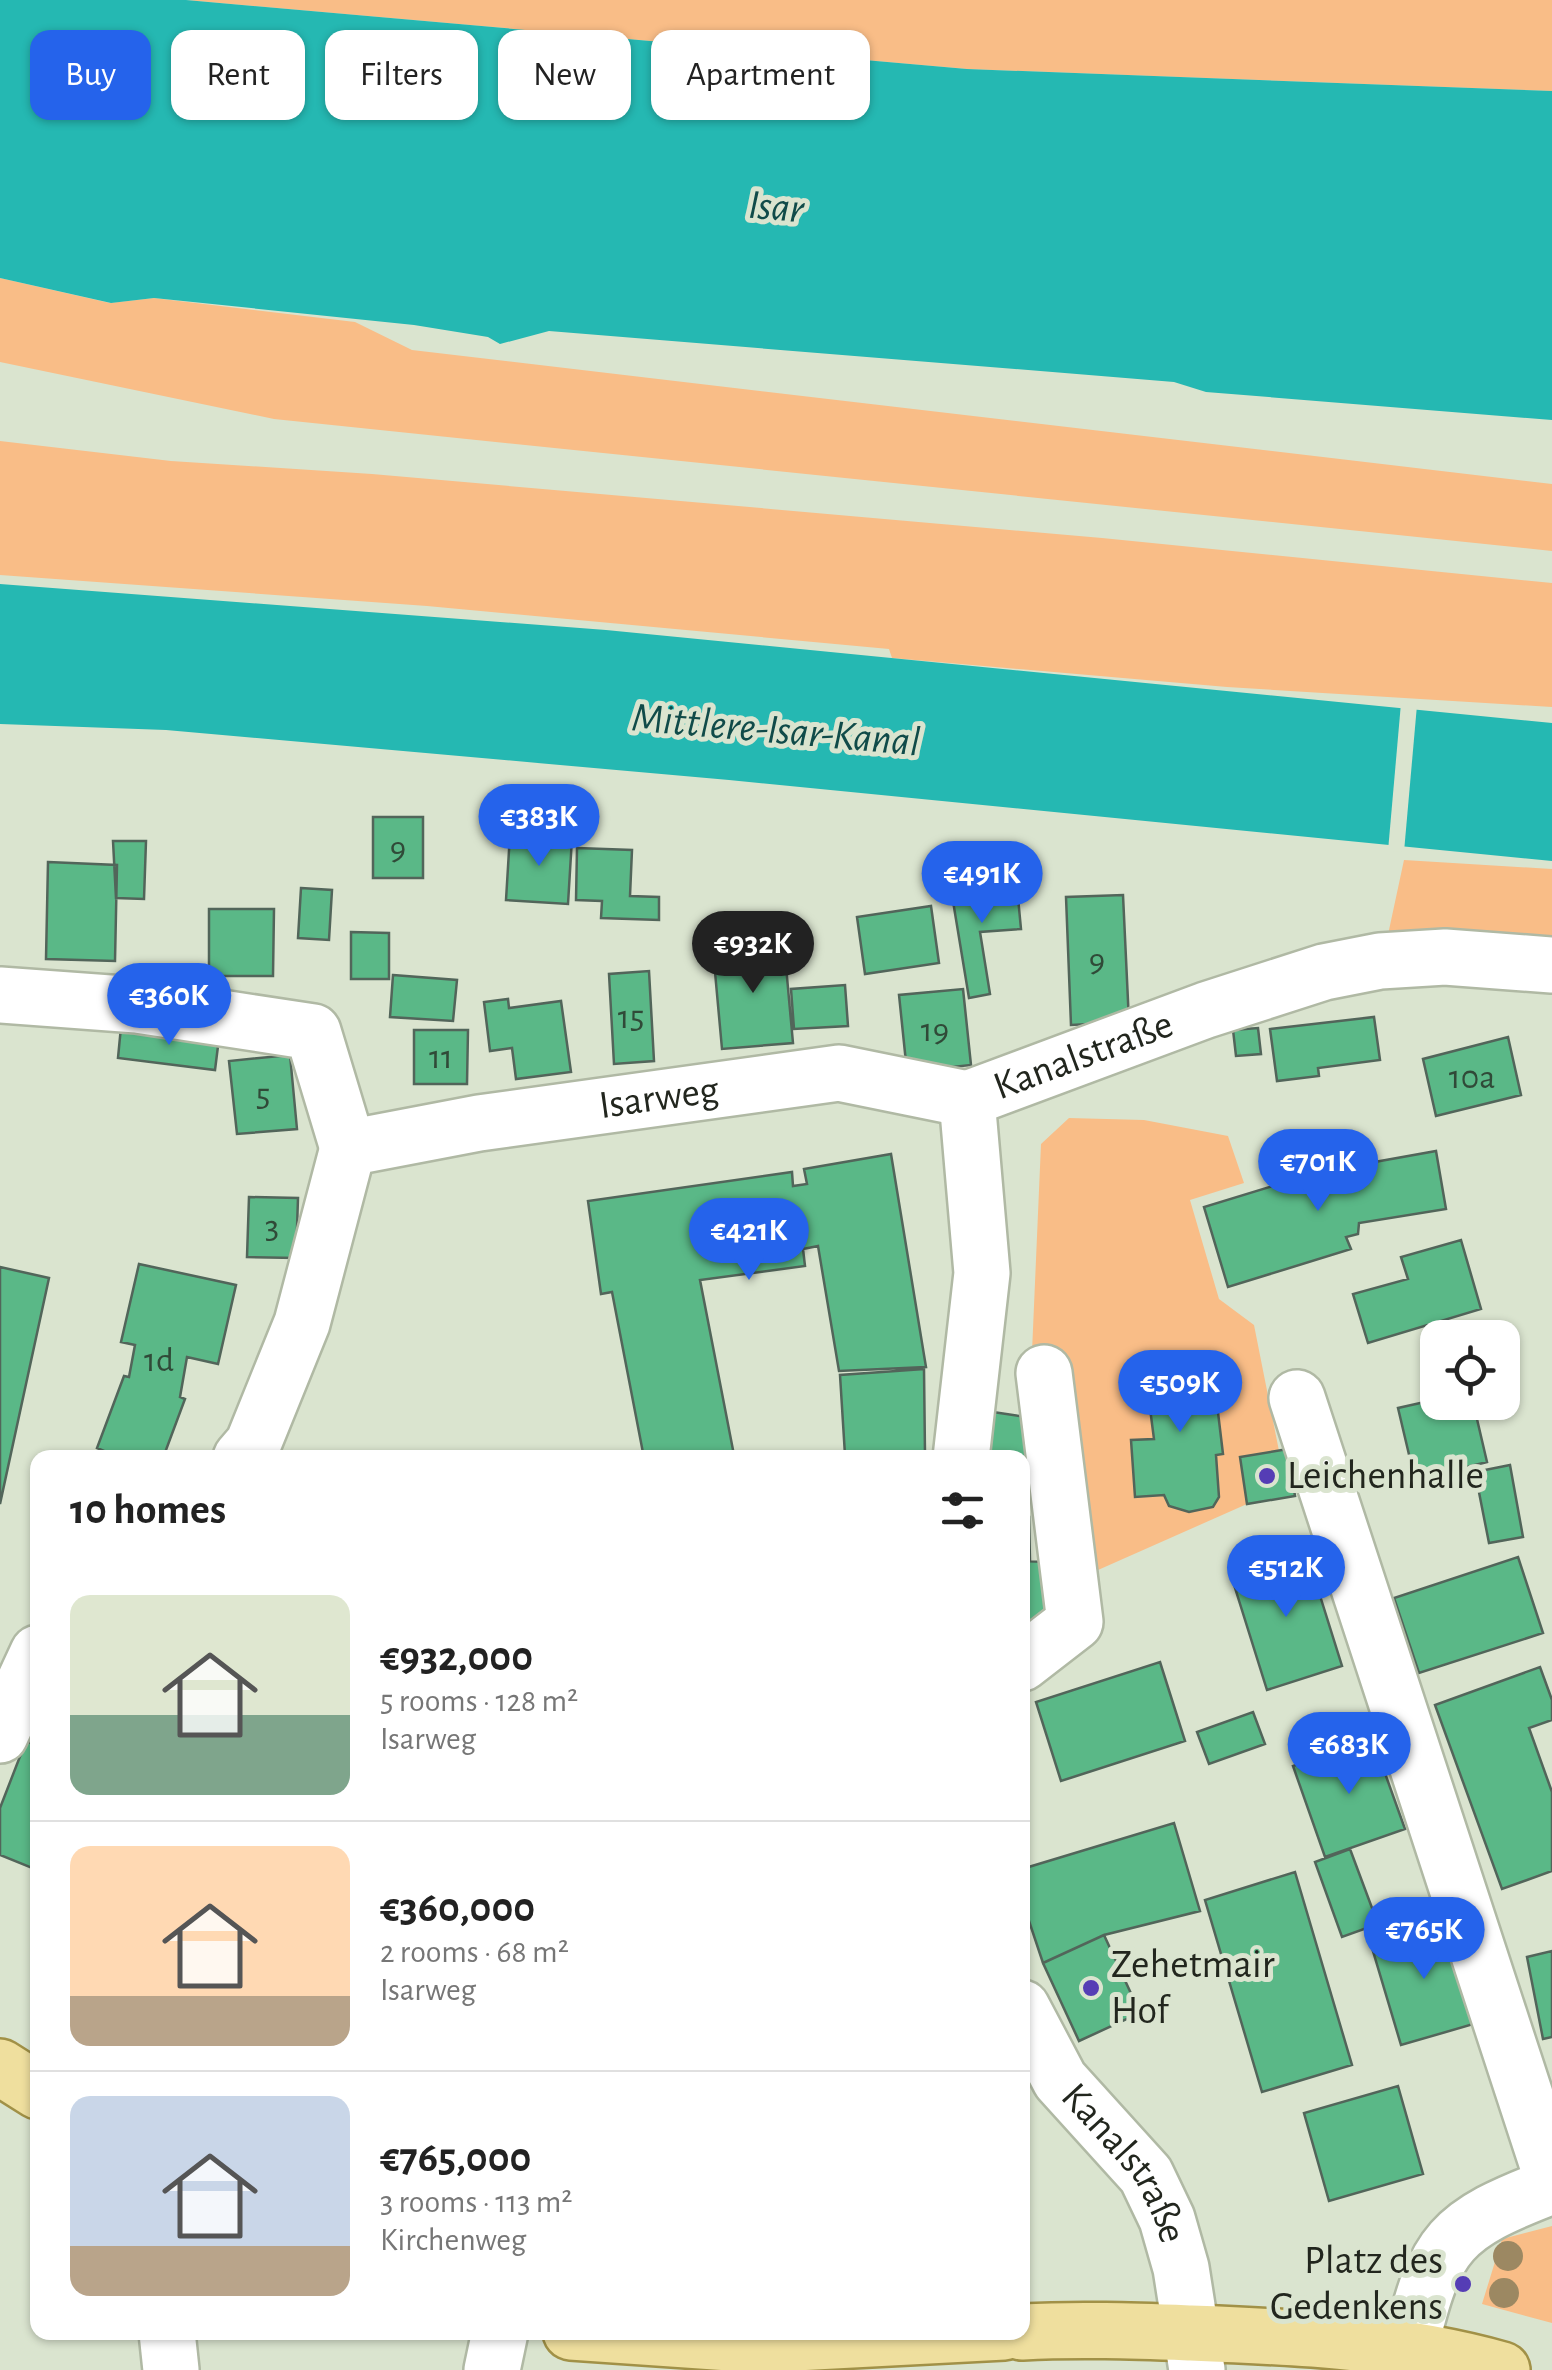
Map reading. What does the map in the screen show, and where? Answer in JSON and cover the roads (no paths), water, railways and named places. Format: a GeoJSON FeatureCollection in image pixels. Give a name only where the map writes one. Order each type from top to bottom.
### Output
{"type":"FeatureCollection","features":[{"type":"Feature","properties":{"kind":"main road"},"geometry":{"type":"LineString","coordinates":[[0,2066],[30,2086]]}},
{"type":"Feature","properties":{"kind":"main road"},"geometry":{"type":"LineString","coordinates":[[1030,2332],[1087,2328],[1194,2352],[1276,2335],[1410,2348],[1502,2370]]}},
{"type":"Feature","properties":{"kind":"main road"},"geometry":{"type":"LineString","coordinates":[[686,2340],[758,2345],[853,2340]]}},
{"type":"Feature","properties":{"kind":"street","name":"Kanalstraße"},"geometry":{"type":"LineString","coordinates":[[961,1450],[982,1273],[968,1099],[1206,1010],[1324,972],[1380,961],[1445,957],[1552,965]]}},
{"type":"Feature","properties":{"kind":"street"},"geometry":{"type":"LineString","coordinates":[[0,995],[137,1004],[313,1032],[348,1148],[302,1323],[247,1450]]}},
{"type":"Feature","properties":{"kind":"street","name":"Isarweg"},"geometry":{"type":"LineString","coordinates":[[348,1148],[479,1124],[839,1074],[968,1099]]}},
{"type":"Feature","properties":{"kind":"street"},"geometry":{"type":"LineString","coordinates":[[1030,1657],[1076,1622],[1044,1373]]}},
{"type":"Feature","properties":{"kind":"street"},"geometry":{"type":"LineString","coordinates":[[1297,1398],[1552,2178]]}},
{"type":"Feature","properties":{"kind":"street"},"geometry":{"type":"LineString","coordinates":[[0,1736],[30,1670]]}},
{"type":"Feature","properties":{"kind":"street","name":"Kanalstraße"},"geometry":{"type":"LineString","coordinates":[[1030,2023],[1060,2080],[1146,2174],[1177,2252],[1194,2352]]}},
{"type":"Feature","properties":{"kind":"street"},"geometry":{"type":"LineString","coordinates":[[1410,2348],[1420,2302],[1440,2254],[1482,2213],[1552,2186]]}},
{"type":"Feature","properties":{"kind":"street"},"geometry":{"type":"LineString","coordinates":[[168,2340],[171,2370]]}},
{"type":"Feature","properties":{"kind":"street"},"geometry":{"type":"LineString","coordinates":[[492,2370],[498,2340]]}},
{"type":"Feature","properties":{"kind":"water","name":"Isar"},"geometry":{"type":"Polygon","coordinates":[[[0,0],[186,0],[526,30],[498,30],[498,120],[631,120],[631,39],[651,41],[651,120],[870,120],[870,60],[967,69],[1552,91],[1552,420],[1206,392],[1174,382],[549,331],[500,344],[488,337],[414,325],[154,298],[111,303],[0,278],[0,0]]]}},
{"type":"Feature","properties":{"kind":"water","name":"Mittlere-Isar-Kanal"},"geometry":{"type":"Polygon","coordinates":[[[0,584],[606,630],[1552,723],[1552,861],[729,780],[166,730],[0,724],[0,584]]]}},
{"type":"Feature","properties":{"kind":"place","name":"Leichenhalle"},"geometry":{"type":"Point","coordinates":[1267,1476]}},
{"type":"Feature","properties":{"kind":"place","name":"Zehetmair Hof"},"geometry":{"type":"Point","coordinates":[1091,1988]}},
{"type":"Feature","properties":{"kind":"place","name":"Platz des Gedenkens"},"geometry":{"type":"Point","coordinates":[1463,2284]}}]}
